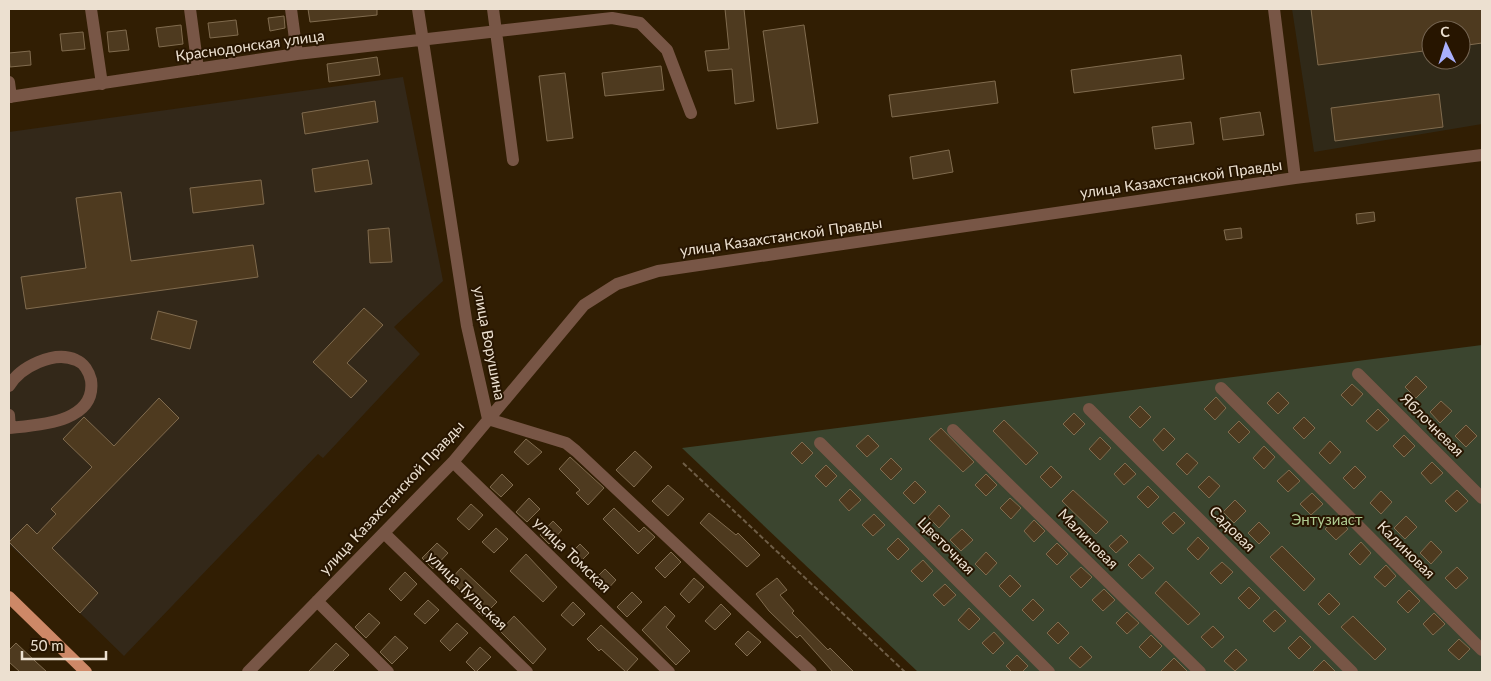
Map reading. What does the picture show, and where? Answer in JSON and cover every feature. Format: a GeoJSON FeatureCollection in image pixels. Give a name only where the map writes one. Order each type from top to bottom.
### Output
{"type":"FeatureCollection","features":[{"type":"Feature","properties":{"kind":"main road"},"geometry":{"type":"LineString","coordinates":[[9,597],[86,672]]}},
{"type":"Feature","properties":{"kind":"street"},"geometry":{"type":"LineString","coordinates":[[91,9],[102,84]]}},
{"type":"Feature","properties":{"kind":"street"},"geometry":{"type":"LineString","coordinates":[[190,9],[198,69]]}},
{"type":"Feature","properties":{"kind":"street"},"geometry":{"type":"LineString","coordinates":[[291,9],[297,54]]}},
{"type":"Feature","properties":{"kind":"street","name":"улица Ворушина"},"geometry":{"type":"LineString","coordinates":[[418,9],[467,326],[488,418],[566,444],[576,450],[811,672]]}},
{"type":"Feature","properties":{"kind":"street"},"geometry":{"type":"LineString","coordinates":[[493,9],[513,160]]}},
{"type":"Feature","properties":{"kind":"street"},"geometry":{"type":"LineString","coordinates":[[1274,9],[1295,178]]}},
{"type":"Feature","properties":{"kind":"street","name":"Краснодонская улица"},"geometry":{"type":"LineString","coordinates":[[10,97],[297,54],[612,18],[640,23],[667,50],[691,112]]}},
{"type":"Feature","properties":{"kind":"street"},"geometry":{"type":"LineString","coordinates":[[9,82],[10,97]]}},
{"type":"Feature","properties":{"kind":"street","name":"улица Казахстанской Правды"},"geometry":{"type":"LineString","coordinates":[[248,672],[453,462],[584,305],[617,284],[658,271],[1295,178],[1482,155]]}},
{"type":"Feature","properties":{"kind":"street"},"geometry":{"type":"LineString","coordinates":[[9,386],[19,374],[38,362],[62,358],[74,359],[82,363],[88,372],[91,390],[88,402],[71,415],[57,421],[9,428],[9,414]]}},
{"type":"Feature","properties":{"kind":"street","name":"Яблочневая"},"geometry":{"type":"LineString","coordinates":[[1358,374],[1482,498]]}},
{"type":"Feature","properties":{"kind":"street","name":"Калиновая"},"geometry":{"type":"LineString","coordinates":[[1221,388],[1482,650]]}},
{"type":"Feature","properties":{"kind":"street","name":"Садовая"},"geometry":{"type":"LineString","coordinates":[[1090,409],[1352,672]]}},
{"type":"Feature","properties":{"kind":"street","name":"Малиновая"},"geometry":{"type":"LineString","coordinates":[[953,430],[1200,672]]}},
{"type":"Feature","properties":{"kind":"street","name":"Цветочная"},"geometry":{"type":"LineString","coordinates":[[820,443],[1049,672]]}},
{"type":"Feature","properties":{"kind":"street","name":"улица Томская"},"geometry":{"type":"LineString","coordinates":[[453,462],[668,672]]}},
{"type":"Feature","properties":{"kind":"street","name":"улица Тульская"},"geometry":{"type":"LineString","coordinates":[[384,533],[527,672]]}},
{"type":"Feature","properties":{"kind":"street"},"geometry":{"type":"LineString","coordinates":[[317,601],[388,672]]}},
{"type":"Feature","properties":{"kind":"path"},"geometry":{"type":"LineString","coordinates":[[684,463],[905,672]]}},
{"type":"Feature","properties":{"kind":"shaded area"},"geometry":{"type":"Polygon","coordinates":[[[1292,9],[1482,9],[1482,124],[1314,152],[1292,9]]]}},
{"type":"Feature","properties":{"kind":"shaded area"},"geometry":{"type":"Polygon","coordinates":[[[403,77],[443,281],[394,327],[420,354],[323,458],[318,454],[124,656],[9,544],[9,132],[403,77]]]}},
{"type":"Feature","properties":{"kind":"green space","name":"Энтузиаст"},"geometry":{"type":"Polygon","coordinates":[[[1482,345],[1482,672],[918,672],[682,448],[1482,345]]]}},
{"type":"Feature","properties":{"kind":"building"},"geometry":{"type":"Polygon","coordinates":[[[308,9],[377,9],[377,15],[310,22],[308,9]]]}},
{"type":"Feature","properties":{"kind":"building"},"geometry":{"type":"Polygon","coordinates":[[[725,9],[744,9],[754,101],[735,104],[732,69],[708,71],[705,51],[729,49],[725,9]]]}},
{"type":"Feature","properties":{"kind":"building"},"geometry":{"type":"Polygon","coordinates":[[[1311,9],[1482,9],[1482,43],[1471,45],[1471,20],[1421,20],[1421,51],[1318,65],[1311,9]]]}},
{"type":"Feature","properties":{"kind":"building"},"geometry":{"type":"Polygon","coordinates":[[[284,16],[285,28],[270,31],[268,18],[284,16]]]}},
{"type":"Feature","properties":{"kind":"building"},"geometry":{"type":"Polygon","coordinates":[[[236,20],[238,35],[210,38],[208,23],[236,20]]]}},
{"type":"Feature","properties":{"kind":"building"},"geometry":{"type":"Polygon","coordinates":[[[181,25],[183,44],[159,47],[156,28],[181,25]]]}},
{"type":"Feature","properties":{"kind":"building"},"geometry":{"type":"Polygon","coordinates":[[[804,25],[818,123],[777,129],[763,31],[804,25]]]}},
{"type":"Feature","properties":{"kind":"building"},"geometry":{"type":"Polygon","coordinates":[[[126,30],[129,50],[109,52],[107,32],[126,30]]]}},
{"type":"Feature","properties":{"kind":"building"},"geometry":{"type":"Polygon","coordinates":[[[83,32],[85,49],[62,51],[60,34],[83,32]]]}},
{"type":"Feature","properties":{"kind":"building"},"geometry":{"type":"Polygon","coordinates":[[[30,51],[31,65],[10,67],[9,53],[30,51]]]}},
{"type":"Feature","properties":{"kind":"building"},"geometry":{"type":"Polygon","coordinates":[[[1181,55],[1184,79],[1074,93],[1071,70],[1181,55]]]}},
{"type":"Feature","properties":{"kind":"building"},"geometry":{"type":"Polygon","coordinates":[[[377,57],[380,75],[329,82],[327,64],[377,57]]]}},
{"type":"Feature","properties":{"kind":"building"},"geometry":{"type":"Polygon","coordinates":[[[661,66],[664,90],[605,96],[602,73],[661,66]]]}},
{"type":"Feature","properties":{"kind":"building"},"geometry":{"type":"Polygon","coordinates":[[[565,73],[573,138],[547,141],[539,76],[565,73]]]}},
{"type":"Feature","properties":{"kind":"building"},"geometry":{"type":"Polygon","coordinates":[[[995,81],[998,103],[892,117],[889,95],[995,81]]]}},
{"type":"Feature","properties":{"kind":"building"},"geometry":{"type":"Polygon","coordinates":[[[1439,94],[1443,127],[1335,141],[1331,108],[1439,94]]]}},
{"type":"Feature","properties":{"kind":"building"},"geometry":{"type":"Polygon","coordinates":[[[375,101],[378,122],[305,134],[302,113],[375,101]]]}},
{"type":"Feature","properties":{"kind":"building"},"geometry":{"type":"Polygon","coordinates":[[[1260,112],[1264,135],[1223,140],[1220,118],[1260,112]]]}},
{"type":"Feature","properties":{"kind":"building"},"geometry":{"type":"Polygon","coordinates":[[[1191,122],[1194,144],[1155,149],[1152,127],[1191,122]]]}},
{"type":"Feature","properties":{"kind":"building"},"geometry":{"type":"Polygon","coordinates":[[[949,150],[953,172],[913,179],[910,157],[949,150]]]}},
{"type":"Feature","properties":{"kind":"building"},"geometry":{"type":"Polygon","coordinates":[[[368,160],[372,184],[315,192],[312,169],[368,160]]]}},
{"type":"Feature","properties":{"kind":"building"},"geometry":{"type":"Polygon","coordinates":[[[261,180],[264,204],[193,213],[190,188],[261,180]]]}},
{"type":"Feature","properties":{"kind":"building"},"geometry":{"type":"Polygon","coordinates":[[[121,192],[131,261],[253,245],[258,277],[26,309],[21,277],[86,268],[76,198],[121,192]]]}},
{"type":"Feature","properties":{"kind":"building"},"geometry":{"type":"Polygon","coordinates":[[[1374,212],[1375,221],[1357,224],[1356,214],[1374,212]]]}},
{"type":"Feature","properties":{"kind":"building"},"geometry":{"type":"Polygon","coordinates":[[[389,228],[392,262],[370,263],[368,230],[389,228]]]}},
{"type":"Feature","properties":{"kind":"building"},"geometry":{"type":"Polygon","coordinates":[[[1241,228],[1242,238],[1226,240],[1224,230],[1241,228]]]}},
{"type":"Feature","properties":{"kind":"building"},"geometry":{"type":"Polygon","coordinates":[[[364,308],[383,325],[347,363],[367,381],[351,398],[313,362],[364,308]]]}},
{"type":"Feature","properties":{"kind":"building"},"geometry":{"type":"Polygon","coordinates":[[[158,311],[197,321],[190,349],[151,339],[158,311]]]}},
{"type":"Feature","properties":{"kind":"building"},"geometry":{"type":"Polygon","coordinates":[[[1416,376],[1427,387],[1416,398],[1405,387],[1416,376]]]}},
{"type":"Feature","properties":{"kind":"building"},"geometry":{"type":"Polygon","coordinates":[[[1352,384],[1363,394],[1352,406],[1341,395],[1352,384]]]}},
{"type":"Feature","properties":{"kind":"building"},"geometry":{"type":"Polygon","coordinates":[[[1278,392],[1289,403],[1278,414],[1267,403],[1278,392]]]}},
{"type":"Feature","properties":{"kind":"building"},"geometry":{"type":"Polygon","coordinates":[[[1216,397],[1226,408],[1215,420],[1204,409],[1216,397]]]}},
{"type":"Feature","properties":{"kind":"building"},"geometry":{"type":"Polygon","coordinates":[[[159,398],[179,418],[52,548],[98,593],[80,613],[9,542],[27,524],[37,534],[56,514],[51,509],[92,467],[63,439],[84,417],[114,446],[159,398]]]}},
{"type":"Feature","properties":{"kind":"building"},"geometry":{"type":"Polygon","coordinates":[[[1441,401],[1452,411],[1440,423],[1430,412],[1441,401]]]}},
{"type":"Feature","properties":{"kind":"building"},"geometry":{"type":"Polygon","coordinates":[[[1140,406],[1151,417],[1140,428],[1129,417],[1140,406]]]}},
{"type":"Feature","properties":{"kind":"building"},"geometry":{"type":"Polygon","coordinates":[[[1378,409],[1389,420],[1377,431],[1366,421],[1378,409]]]}},
{"type":"Feature","properties":{"kind":"building"},"geometry":{"type":"Polygon","coordinates":[[[1074,413],[1085,424],[1074,435],[1063,424],[1074,413]]]}},
{"type":"Feature","properties":{"kind":"building"},"geometry":{"type":"Polygon","coordinates":[[[1304,417],[1315,428],[1304,439],[1293,428],[1304,417]]]}},
{"type":"Feature","properties":{"kind":"building"},"geometry":{"type":"Polygon","coordinates":[[[1004,420],[1038,453],[1026,465],[993,431],[1004,420]]]}},
{"type":"Feature","properties":{"kind":"building"},"geometry":{"type":"Polygon","coordinates":[[[1239,421],[1250,432],[1239,443],[1228,432],[1239,421]]]}},
{"type":"Feature","properties":{"kind":"building"},"geometry":{"type":"Polygon","coordinates":[[[1466,425],[1477,436],[1466,447],[1455,436],[1466,425]]]}},
{"type":"Feature","properties":{"kind":"building"},"geometry":{"type":"Polygon","coordinates":[[[941,428],[974,462],[963,472],[929,439],[941,428]]]}},
{"type":"Feature","properties":{"kind":"building"},"geometry":{"type":"Polygon","coordinates":[[[1164,428],[1175,439],[1163,451],[1153,440],[1164,428]]]}},
{"type":"Feature","properties":{"kind":"building"},"geometry":{"type":"Polygon","coordinates":[[[868,435],[879,446],[867,457],[856,446],[868,435]]]}},
{"type":"Feature","properties":{"kind":"building"},"geometry":{"type":"Polygon","coordinates":[[[1404,435],[1415,446],[1404,457],[1393,446],[1404,435]]]}},
{"type":"Feature","properties":{"kind":"building"},"geometry":{"type":"Polygon","coordinates":[[[1100,437],[1111,448],[1100,460],[1089,449],[1100,437]]]}},
{"type":"Feature","properties":{"kind":"building"},"geometry":{"type":"Polygon","coordinates":[[[526,439],[542,452],[528,465],[514,452],[526,439]]]}},
{"type":"Feature","properties":{"kind":"building"},"geometry":{"type":"Polygon","coordinates":[[[1330,441],[1341,452],[1330,464],[1319,453],[1330,441]]]}},
{"type":"Feature","properties":{"kind":"building"},"geometry":{"type":"Polygon","coordinates":[[[802,442],[813,453],[802,464],[791,453],[802,442]]]}},
{"type":"Feature","properties":{"kind":"building"},"geometry":{"type":"Polygon","coordinates":[[[1264,446],[1275,457],[1264,469],[1253,458],[1264,446]]]}},
{"type":"Feature","properties":{"kind":"building"},"geometry":{"type":"Polygon","coordinates":[[[635,451],[652,467],[634,487],[616,470],[635,451]]]}},
{"type":"Feature","properties":{"kind":"building"},"geometry":{"type":"Polygon","coordinates":[[[1187,453],[1198,463],[1187,475],[1176,464],[1187,453]]]}},
{"type":"Feature","properties":{"kind":"building"},"geometry":{"type":"Polygon","coordinates":[[[570,457],[604,488],[588,505],[576,493],[580,490],[559,469],[570,457]]]}},
{"type":"Feature","properties":{"kind":"building"},"geometry":{"type":"Polygon","coordinates":[[[891,458],[902,469],[891,480],[880,469],[891,458]]]}},
{"type":"Feature","properties":{"kind":"building"},"geometry":{"type":"Polygon","coordinates":[[[1432,462],[1443,473],[1431,484],[1421,473],[1432,462]]]}},
{"type":"Feature","properties":{"kind":"building"},"geometry":{"type":"Polygon","coordinates":[[[1125,463],[1136,474],[1124,485],[1114,474],[1125,463]]]}},
{"type":"Feature","properties":{"kind":"building"},"geometry":{"type":"Polygon","coordinates":[[[826,465],[837,476],[826,487],[815,476],[826,465]]]}},
{"type":"Feature","properties":{"kind":"building"},"geometry":{"type":"Polygon","coordinates":[[[1051,466],[1062,477],[1051,488],[1040,477],[1051,466]]]}},
{"type":"Feature","properties":{"kind":"building"},"geometry":{"type":"Polygon","coordinates":[[[1355,466],[1366,477],[1354,489],[1343,478],[1355,466]]]}},
{"type":"Feature","properties":{"kind":"building"},"geometry":{"type":"Polygon","coordinates":[[[1289,470],[1300,481],[1288,492],[1277,481],[1289,470]]]}},
{"type":"Feature","properties":{"kind":"building"},"geometry":{"type":"Polygon","coordinates":[[[502,474],[513,485],[501,497],[490,487],[502,474]]]}},
{"type":"Feature","properties":{"kind":"building"},"geometry":{"type":"Polygon","coordinates":[[[986,474],[997,485],[986,496],[975,485],[986,474]]]}},
{"type":"Feature","properties":{"kind":"building"},"geometry":{"type":"Polygon","coordinates":[[[1209,476],[1220,486],[1209,498],[1198,487],[1209,476]]]}},
{"type":"Feature","properties":{"kind":"building"},"geometry":{"type":"Polygon","coordinates":[[[915,481],[926,492],[914,504],[903,493],[915,481]]]}},
{"type":"Feature","properties":{"kind":"building"},"geometry":{"type":"Polygon","coordinates":[[[668,485],[684,499],[668,516],[652,501],[668,485]]]}},
{"type":"Feature","properties":{"kind":"building"},"geometry":{"type":"Polygon","coordinates":[[[1148,486],[1159,497],[1148,508],[1137,497],[1148,486]]]}},
{"type":"Feature","properties":{"kind":"building"},"geometry":{"type":"Polygon","coordinates":[[[850,489],[861,500],[849,511],[839,500],[850,489]]]}},
{"type":"Feature","properties":{"kind":"building"},"geometry":{"type":"Polygon","coordinates":[[[1073,490],[1108,522],[1096,534],[1062,501],[1073,490]]]}},
{"type":"Feature","properties":{"kind":"building"},"geometry":{"type":"Polygon","coordinates":[[[1457,490],[1468,501],[1456,512],[1445,501],[1457,490]]]}},
{"type":"Feature","properties":{"kind":"building"},"geometry":{"type":"Polygon","coordinates":[[[1381,491],[1392,502],[1381,514],[1370,503],[1381,491]]]}},
{"type":"Feature","properties":{"kind":"building"},"geometry":{"type":"Polygon","coordinates":[[[1312,493],[1323,504],[1311,515],[1300,504],[1312,493]]]}},
{"type":"Feature","properties":{"kind":"building"},"geometry":{"type":"Polygon","coordinates":[[[529,498],[540,509],[527,522],[516,512],[529,498]]]}},
{"type":"Feature","properties":{"kind":"building"},"geometry":{"type":"Polygon","coordinates":[[[1010,498],[1021,508],[1011,519],[1000,508],[1010,498]]]}},
{"type":"Feature","properties":{"kind":"building"},"geometry":{"type":"Polygon","coordinates":[[[1235,500],[1246,511],[1234,523],[1223,512],[1235,500]]]}},
{"type":"Feature","properties":{"kind":"building"},"geometry":{"type":"Polygon","coordinates":[[[471,504],[483,515],[469,530],[457,519],[471,504]]]}},
{"type":"Feature","properties":{"kind":"building"},"geometry":{"type":"Polygon","coordinates":[[[939,505],[950,516],[939,528],[928,517],[939,505]]]}},
{"type":"Feature","properties":{"kind":"building"},"geometry":{"type":"Polygon","coordinates":[[[614,508],[639,532],[644,527],[655,537],[638,554],[603,519],[614,508]]]}},
{"type":"Feature","properties":{"kind":"building"},"geometry":{"type":"Polygon","coordinates":[[[1174,512],[1185,523],[1173,534],[1162,523],[1174,512]]]}},
{"type":"Feature","properties":{"kind":"building"},"geometry":{"type":"Polygon","coordinates":[[[709,513],[736,535],[738,533],[760,555],[747,567],[700,523],[709,513]]]}},
{"type":"Feature","properties":{"kind":"building"},"geometry":{"type":"Polygon","coordinates":[[[874,514],[885,525],[873,536],[862,525],[874,514]]]}},
{"type":"Feature","properties":{"kind":"building"},"geometry":{"type":"Polygon","coordinates":[[[1406,516],[1417,527],[1405,539],[1394,528],[1406,516]]]}},
{"type":"Feature","properties":{"kind":"building"},"geometry":{"type":"Polygon","coordinates":[[[1337,518],[1348,529],[1336,540],[1325,529],[1337,518]]]}},
{"type":"Feature","properties":{"kind":"building"},"geometry":{"type":"Polygon","coordinates":[[[1034,520],[1045,531],[1034,542],[1024,531],[1034,520]]]}},
{"type":"Feature","properties":{"kind":"building"},"geometry":{"type":"Polygon","coordinates":[[[553,521],[562,530],[549,544],[540,535],[553,521]]]}},
{"type":"Feature","properties":{"kind":"building"},"geometry":{"type":"Polygon","coordinates":[[[1259,522],[1270,533],[1259,544],[1248,533],[1259,522]]]}},
{"type":"Feature","properties":{"kind":"building"},"geometry":{"type":"Polygon","coordinates":[[[496,528],[508,539],[494,553],[482,542],[496,528]]]}},
{"type":"Feature","properties":{"kind":"building"},"geometry":{"type":"Polygon","coordinates":[[[962,529],[973,540],[961,551],[950,540],[962,529]]]}},
{"type":"Feature","properties":{"kind":"building"},"geometry":{"type":"Polygon","coordinates":[[[1121,535],[1128,542],[1116,553],[1109,546],[1121,535]]]}},
{"type":"Feature","properties":{"kind":"building"},"geometry":{"type":"Polygon","coordinates":[[[1198,537],[1209,548],[1198,560],[1187,549],[1198,537]]]}},
{"type":"Feature","properties":{"kind":"building"},"geometry":{"type":"Polygon","coordinates":[[[898,538],[909,549],[898,560],[887,549],[898,538]]]}},
{"type":"Feature","properties":{"kind":"building"},"geometry":{"type":"Polygon","coordinates":[[[1431,541],[1442,552],[1431,564],[1420,553],[1431,541]]]}},
{"type":"Feature","properties":{"kind":"building"},"geometry":{"type":"Polygon","coordinates":[[[1361,542],[1371,553],[1360,565],[1349,554],[1361,542]]]}},
{"type":"Feature","properties":{"kind":"building"},"geometry":{"type":"Polygon","coordinates":[[[437,543],[448,553],[433,569],[422,558],[437,543]]]}},
{"type":"Feature","properties":{"kind":"building"},"geometry":{"type":"Polygon","coordinates":[[[1057,543],[1068,554],[1057,565],[1046,554],[1057,543]]]}},
{"type":"Feature","properties":{"kind":"building"},"geometry":{"type":"Polygon","coordinates":[[[580,544],[589,553],[576,566],[567,557],[580,544]]]}},
{"type":"Feature","properties":{"kind":"building"},"geometry":{"type":"Polygon","coordinates":[[[1282,546],[1315,579],[1304,591],[1270,557],[1282,546]]]}},
{"type":"Feature","properties":{"kind":"building"},"geometry":{"type":"Polygon","coordinates":[[[671,552],[681,562],[665,578],[655,568],[671,552]]]}},
{"type":"Feature","properties":{"kind":"building"},"geometry":{"type":"Polygon","coordinates":[[[986,552],[997,563],[986,575],[975,564],[986,552]]]}},
{"type":"Feature","properties":{"kind":"building"},"geometry":{"type":"Polygon","coordinates":[[[526,554],[557,587],[543,602],[510,571],[526,554]]]}},
{"type":"Feature","properties":{"kind":"building"},"geometry":{"type":"Polygon","coordinates":[[[1139,554],[1154,568],[1142,579],[1128,565],[1139,554]]]}},
{"type":"Feature","properties":{"kind":"building"},"geometry":{"type":"Polygon","coordinates":[[[923,560],[933,571],[922,582],[911,571],[923,560]]]}},
{"type":"Feature","properties":{"kind":"building"},"geometry":{"type":"Polygon","coordinates":[[[1222,562],[1233,572],[1221,584],[1210,573],[1222,562]]]}},
{"type":"Feature","properties":{"kind":"building"},"geometry":{"type":"Polygon","coordinates":[[[1386,565],[1396,576],[1385,587],[1374,577],[1386,565]]]}},
{"type":"Feature","properties":{"kind":"building"},"geometry":{"type":"Polygon","coordinates":[[[1081,567],[1092,577],[1081,588],[1070,577],[1081,567]]]}},
{"type":"Feature","properties":{"kind":"building"},"geometry":{"type":"Polygon","coordinates":[[[1457,567],[1468,578],[1456,589],[1445,578],[1457,567]]]}},
{"type":"Feature","properties":{"kind":"building"},"geometry":{"type":"Polygon","coordinates":[[[461,568],[497,602],[483,616],[472,605],[474,603],[450,580],[461,568]]]}},
{"type":"Feature","properties":{"kind":"building"},"geometry":{"type":"Polygon","coordinates":[[[605,569],[616,580],[604,593],[592,582],[605,569]]]}},
{"type":"Feature","properties":{"kind":"building"},"geometry":{"type":"Polygon","coordinates":[[[405,572],[417,584],[401,601],[389,589],[405,572]]]}},
{"type":"Feature","properties":{"kind":"building"},"geometry":{"type":"Polygon","coordinates":[[[1010,575],[1021,586],[1010,597],[999,586],[1010,575]]]}},
{"type":"Feature","properties":{"kind":"building"},"geometry":{"type":"Polygon","coordinates":[[[694,578],[704,587],[689,603],[680,594],[694,578]]]}},
{"type":"Feature","properties":{"kind":"building"},"geometry":{"type":"Polygon","coordinates":[[[777,578],[787,590],[780,595],[794,611],[792,613],[828,650],[830,648],[854,672],[833,672],[800,635],[797,638],[769,611],[756,594],[777,578]]]}},
{"type":"Feature","properties":{"kind":"building"},"geometry":{"type":"Polygon","coordinates":[[[1166,581],[1200,614],[1188,625],[1155,593],[1166,581]]]}},
{"type":"Feature","properties":{"kind":"building"},"geometry":{"type":"Polygon","coordinates":[[[945,584],[956,595],[944,606],[933,595],[945,584]]]}},
{"type":"Feature","properties":{"kind":"building"},"geometry":{"type":"Polygon","coordinates":[[[1249,587],[1260,598],[1249,609],[1238,598],[1249,587]]]}},
{"type":"Feature","properties":{"kind":"building"},"geometry":{"type":"Polygon","coordinates":[[[1104,589],[1115,600],[1103,611],[1092,600],[1104,589]]]}},
{"type":"Feature","properties":{"kind":"building"},"geometry":{"type":"Polygon","coordinates":[[[1409,590],[1420,601],[1408,613],[1397,602],[1409,590]]]}},
{"type":"Feature","properties":{"kind":"building"},"geometry":{"type":"Polygon","coordinates":[[[632,592],[642,602],[627,617],[617,607],[632,592]]]}},
{"type":"Feature","properties":{"kind":"building"},"geometry":{"type":"Polygon","coordinates":[[[1329,593],[1340,604],[1329,615],[1318,604],[1329,593]]]}},
{"type":"Feature","properties":{"kind":"building"},"geometry":{"type":"Polygon","coordinates":[[[1033,599],[1044,610],[1033,621],[1022,610],[1033,599]]]}},
{"type":"Feature","properties":{"kind":"building"},"geometry":{"type":"Polygon","coordinates":[[[428,600],[439,610],[425,624],[414,614],[428,600]]]}},
{"type":"Feature","properties":{"kind":"building"},"geometry":{"type":"Polygon","coordinates":[[[573,602],[585,614],[573,626],[561,615],[573,602]]]}},
{"type":"Feature","properties":{"kind":"building"},"geometry":{"type":"Polygon","coordinates":[[[721,604],[731,614],[715,630],[705,621],[721,604]]]}},
{"type":"Feature","properties":{"kind":"building"},"geometry":{"type":"Polygon","coordinates":[[[665,606],[675,616],[666,627],[690,651],[676,665],[642,630],[665,606]]]}},
{"type":"Feature","properties":{"kind":"building"},"geometry":{"type":"Polygon","coordinates":[[[969,608],[980,619],[969,630],[958,620],[969,608]]]}},
{"type":"Feature","properties":{"kind":"building"},"geometry":{"type":"Polygon","coordinates":[[[1275,610],[1286,621],[1274,632],[1263,621],[1275,610]]]}},
{"type":"Feature","properties":{"kind":"building"},"geometry":{"type":"Polygon","coordinates":[[[1127,612],[1139,623],[1127,634],[1116,623],[1127,612]]]}},
{"type":"Feature","properties":{"kind":"building"},"geometry":{"type":"Polygon","coordinates":[[[369,613],[380,623],[366,638],[355,627],[369,613]]]}},
{"type":"Feature","properties":{"kind":"building"},"geometry":{"type":"Polygon","coordinates":[[[1434,613],[1445,624],[1433,635],[1423,624],[1434,613]]]}},
{"type":"Feature","properties":{"kind":"building"},"geometry":{"type":"Polygon","coordinates":[[[514,616],[546,649],[533,664],[500,631],[514,616]]]}},
{"type":"Feature","properties":{"kind":"building"},"geometry":{"type":"Polygon","coordinates":[[[1353,616],[1386,649],[1375,660],[1341,627],[1353,616]]]}},
{"type":"Feature","properties":{"kind":"building"},"geometry":{"type":"Polygon","coordinates":[[[1058,622],[1069,633],[1058,644],[1047,633],[1058,622]]]}},
{"type":"Feature","properties":{"kind":"building"},"geometry":{"type":"Polygon","coordinates":[[[457,623],[468,633],[450,651],[440,641],[457,623]]]}},
{"type":"Feature","properties":{"kind":"building"},"geometry":{"type":"Polygon","coordinates":[[[601,625],[638,659],[626,672],[587,639],[601,625]]]}},
{"type":"Feature","properties":{"kind":"building"},"geometry":{"type":"Polygon","coordinates":[[[1213,626],[1224,637],[1212,648],[1201,637],[1213,626]]]}},
{"type":"Feature","properties":{"kind":"building"},"geometry":{"type":"Polygon","coordinates":[[[748,631],[761,642],[747,656],[735,644],[748,631]]]}},
{"type":"Feature","properties":{"kind":"building"},"geometry":{"type":"Polygon","coordinates":[[[994,632],[1004,643],[993,654],[982,643],[994,632]]]}},
{"type":"Feature","properties":{"kind":"building"},"geometry":{"type":"Polygon","coordinates":[[[1151,635],[1162,646],[1150,658],[1139,647],[1151,635]]]}},
{"type":"Feature","properties":{"kind":"building"},"geometry":{"type":"Polygon","coordinates":[[[395,636],[408,648],[392,664],[380,652],[395,636]]]}},
{"type":"Feature","properties":{"kind":"building"},"geometry":{"type":"Polygon","coordinates":[[[1300,636],[1311,647],[1299,659],[1288,648],[1300,636]]]}},
{"type":"Feature","properties":{"kind":"building"},"geometry":{"type":"Polygon","coordinates":[[[1459,639],[1470,649],[1459,660],[1448,650],[1459,639]]]}},
{"type":"Feature","properties":{"kind":"building"},"geometry":{"type":"Polygon","coordinates":[[[16,643],[47,672],[20,672],[9,662],[9,650],[16,643]]]}},
{"type":"Feature","properties":{"kind":"building"},"geometry":{"type":"Polygon","coordinates":[[[336,643],[349,655],[332,672],[308,672],[336,643]]]}},
{"type":"Feature","properties":{"kind":"building"},"geometry":{"type":"Polygon","coordinates":[[[1081,646],[1092,657],[1080,668],[1069,658],[1081,646]]]}},
{"type":"Feature","properties":{"kind":"building"},"geometry":{"type":"Polygon","coordinates":[[[480,647],[491,657],[476,672],[466,662],[480,647]]]}},
{"type":"Feature","properties":{"kind":"building"},"geometry":{"type":"Polygon","coordinates":[[[1236,649],[1247,660],[1235,671],[1224,661],[1236,649]]]}},
{"type":"Feature","properties":{"kind":"building"},"geometry":{"type":"Polygon","coordinates":[[[1017,655],[1028,666],[1022,672],[1012,672],[1006,666],[1017,655]]]}},
{"type":"Feature","properties":{"kind":"building"},"geometry":{"type":"Polygon","coordinates":[[[1174,658],[1188,672],[1160,672],[1174,658]]]}},
{"type":"Feature","properties":{"kind":"building"},"geometry":{"type":"Polygon","coordinates":[[[1324,660],[1336,672],[1312,672],[1324,660]]]}}]}
